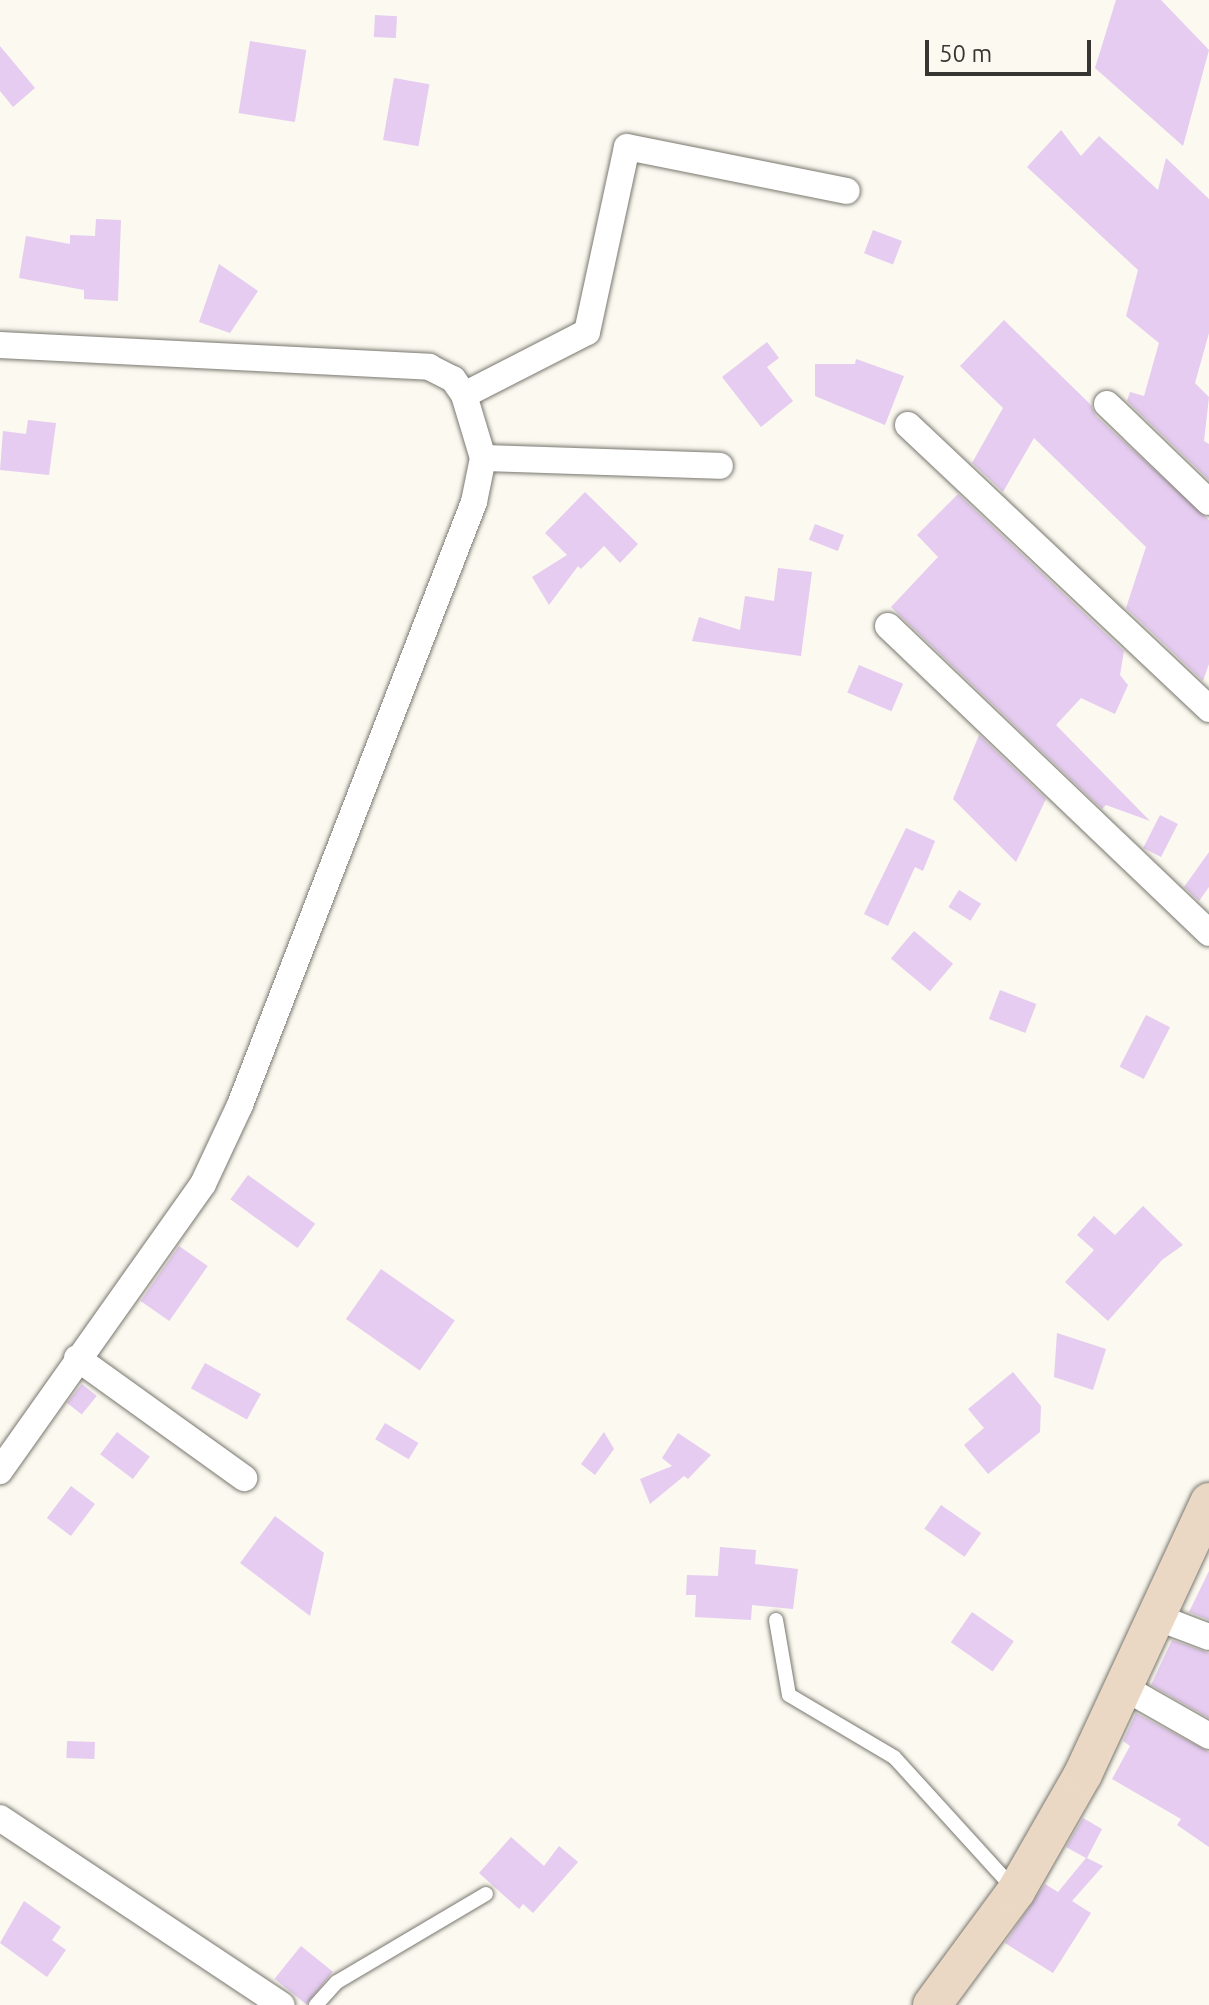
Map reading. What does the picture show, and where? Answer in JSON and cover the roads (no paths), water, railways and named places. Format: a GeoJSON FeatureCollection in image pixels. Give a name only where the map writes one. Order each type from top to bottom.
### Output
{"type":"FeatureCollection","features":[{"type":"Feature","properties":{"kind":"main road"},"geometry":{"type":"LineString","coordinates":[[932,2005],[1016,1891],[1125,1688],[1207,1510]]}},
{"type":"Feature","properties":{"kind":"street"},"geometry":{"type":"LineString","coordinates":[[464,395],[587,332],[627,147],[847,191]]}},
{"type":"Feature","properties":{"kind":"street"},"geometry":{"type":"LineString","coordinates":[[0,345],[429,367],[453,379],[464,395],[483,458],[474,502],[240,1105],[203,1184],[0,1471]]}},
{"type":"Feature","properties":{"kind":"street"},"geometry":{"type":"LineString","coordinates":[[1107,404],[1209,502]]}},
{"type":"Feature","properties":{"kind":"street"},"geometry":{"type":"LineString","coordinates":[[908,425],[1209,709]]}},
{"type":"Feature","properties":{"kind":"street"},"geometry":{"type":"LineString","coordinates":[[483,458],[720,466]]}},
{"type":"Feature","properties":{"kind":"street"},"geometry":{"type":"LineString","coordinates":[[888,626],[1209,933]]}},
{"type":"Feature","properties":{"kind":"street"},"geometry":{"type":"LineString","coordinates":[[77,1358],[244,1478]]}},
{"type":"Feature","properties":{"kind":"street"},"geometry":{"type":"LineString","coordinates":[[1159,1618],[1209,1637]]}},
{"type":"Feature","properties":{"kind":"street"},"geometry":{"type":"LineString","coordinates":[[1125,1688],[1209,1736]]}},
{"type":"Feature","properties":{"kind":"street"},"geometry":{"type":"LineString","coordinates":[[0,1818],[281,2005]]}},
{"type":"Feature","properties":{"kind":"lane"},"geometry":{"type":"LineString","coordinates":[[776,1620],[789,1695],[894,1757],[1016,1891]]}},
{"type":"Feature","properties":{"kind":"lane"},"geometry":{"type":"LineString","coordinates":[[316,2005],[337,1982],[486,1894]]}}]}
